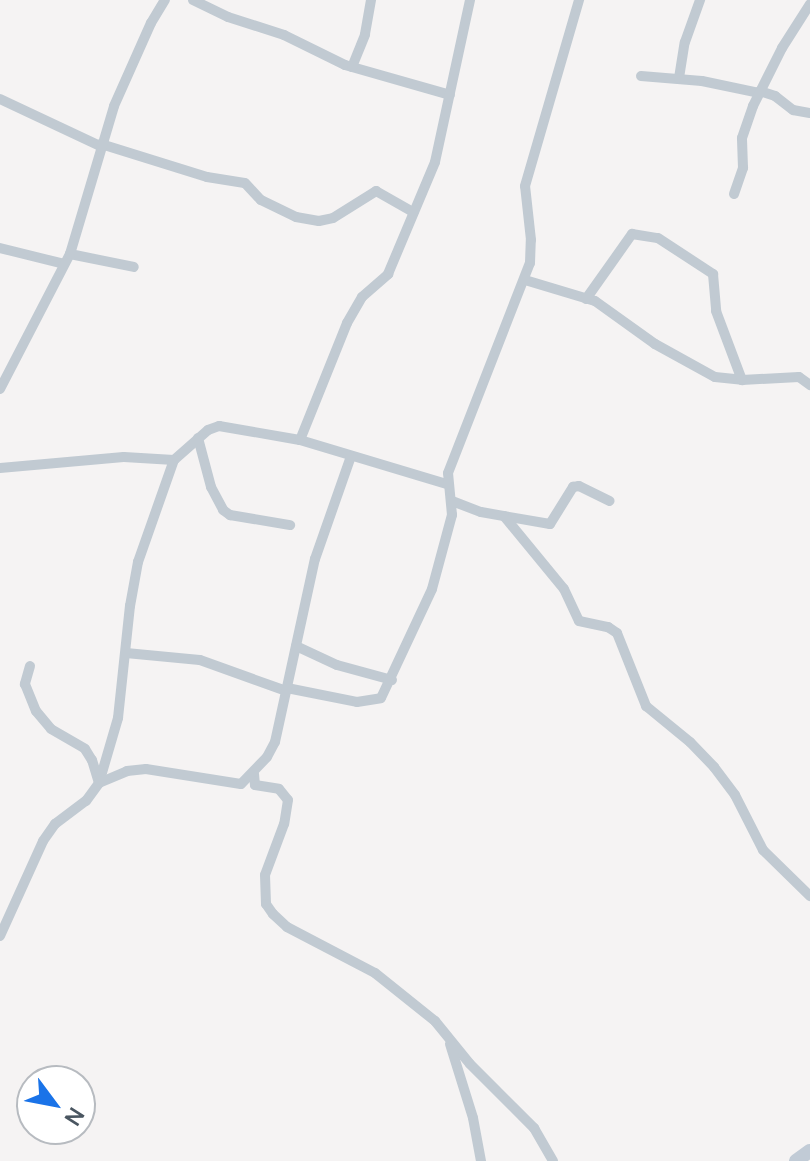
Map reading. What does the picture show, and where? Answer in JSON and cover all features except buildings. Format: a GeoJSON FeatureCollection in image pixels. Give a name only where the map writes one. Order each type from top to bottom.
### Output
{"type":"FeatureCollection","features":[{"type":"Feature","properties":{"kind":"main road"},"geometry":{"type":"LineString","coordinates":[[796,1161],[810,1151]]}},
{"type":"Feature","properties":{"kind":"street"},"geometry":{"type":"LineString","coordinates":[[0,389],[67,259],[100,145],[134,60],[165,0]]}},
{"type":"Feature","properties":{"kind":"street"},"geometry":{"type":"LineString","coordinates":[[193,0],[228,17],[284,35],[352,67],[450,95]]}},
{"type":"Feature","properties":{"kind":"street"},"geometry":{"type":"LineString","coordinates":[[352,67],[365,34],[371,0]]}},
{"type":"Feature","properties":{"kind":"street"},"geometry":{"type":"LineString","coordinates":[[300,440],[348,321],[362,297],[388,274],[435,162],[470,0]]}},
{"type":"Feature","properties":{"kind":"street"},"geometry":{"type":"LineString","coordinates":[[126,653],[200,660],[287,689],[368,702],[381,698],[432,589],[447,540],[452,501],[447,484],[482,380],[525,280],[532,251],[525,186],[579,0]]}},
{"type":"Feature","properties":{"kind":"street"},"geometry":{"type":"LineString","coordinates":[[679,78],[685,42],[700,0]]}},
{"type":"Feature","properties":{"kind":"street"},"geometry":{"type":"LineString","coordinates":[[734,194],[743,168],[742,138],[759,92],[810,4]]}},
{"type":"Feature","properties":{"kind":"street"},"geometry":{"type":"LineString","coordinates":[[641,76],[679,78],[759,92],[775,96],[793,110],[810,113]]}},
{"type":"Feature","properties":{"kind":"street"},"geometry":{"type":"LineString","coordinates":[[0,99],[100,145],[191,173],[245,183],[261,200],[296,217],[319,221],[333,218],[376,191],[413,212]]}},
{"type":"Feature","properties":{"kind":"street"},"geometry":{"type":"LineString","coordinates":[[586,299],[632,234],[658,238],[713,274],[716,311],[742,380]]}},
{"type":"Feature","properties":{"kind":"street"},"geometry":{"type":"LineString","coordinates":[[0,248],[134,267]]}},
{"type":"Feature","properties":{"kind":"street"},"geometry":{"type":"LineString","coordinates":[[525,280],[586,299],[608,310],[685,363],[715,377],[742,380],[799,377],[810,385]]}},
{"type":"Feature","properties":{"kind":"street"},"geometry":{"type":"LineString","coordinates":[[0,936],[43,841],[55,824],[86,801],[99,783],[118,718],[138,562],[174,460],[198,438],[219,426],[300,440],[447,484]]}},
{"type":"Feature","properties":{"kind":"street"},"geometry":{"type":"LineString","coordinates":[[198,438],[211,487],[223,510],[230,515],[290,525]]}},
{"type":"Feature","properties":{"kind":"street"},"geometry":{"type":"LineString","coordinates":[[99,783],[127,771],[146,769],[235,784],[247,781],[254,774],[275,742],[315,559],[351,456]]}},
{"type":"Feature","properties":{"kind":"street"},"geometry":{"type":"LineString","coordinates":[[0,468],[124,457],[174,460]]}},
{"type":"Feature","properties":{"kind":"street"},"geometry":{"type":"LineString","coordinates":[[452,501],[466,508],[550,524],[576,486],[610,501]]}},
{"type":"Feature","properties":{"kind":"street"},"geometry":{"type":"LineString","coordinates":[[504,516],[564,589],[579,621],[608,627],[617,633],[646,706],[690,742],[714,767],[735,795],[763,850],[810,896]]}},
{"type":"Feature","properties":{"kind":"street"},"geometry":{"type":"LineString","coordinates":[[296,646],[337,665],[392,680]]}},
{"type":"Feature","properties":{"kind":"street"},"geometry":{"type":"LineString","coordinates":[[30,666],[25,684],[36,711],[51,729],[85,749],[99,783]]}},
{"type":"Feature","properties":{"kind":"street"},"geometry":{"type":"LineString","coordinates":[[254,774],[255,785],[279,789],[288,800],[284,824],[265,875],[266,904],[273,914],[287,927],[386,981],[435,1021],[534,1128],[553,1161]]}},
{"type":"Feature","properties":{"kind":"street"},"geometry":{"type":"LineString","coordinates":[[448,1038],[473,1118],[481,1161]]}}]}
